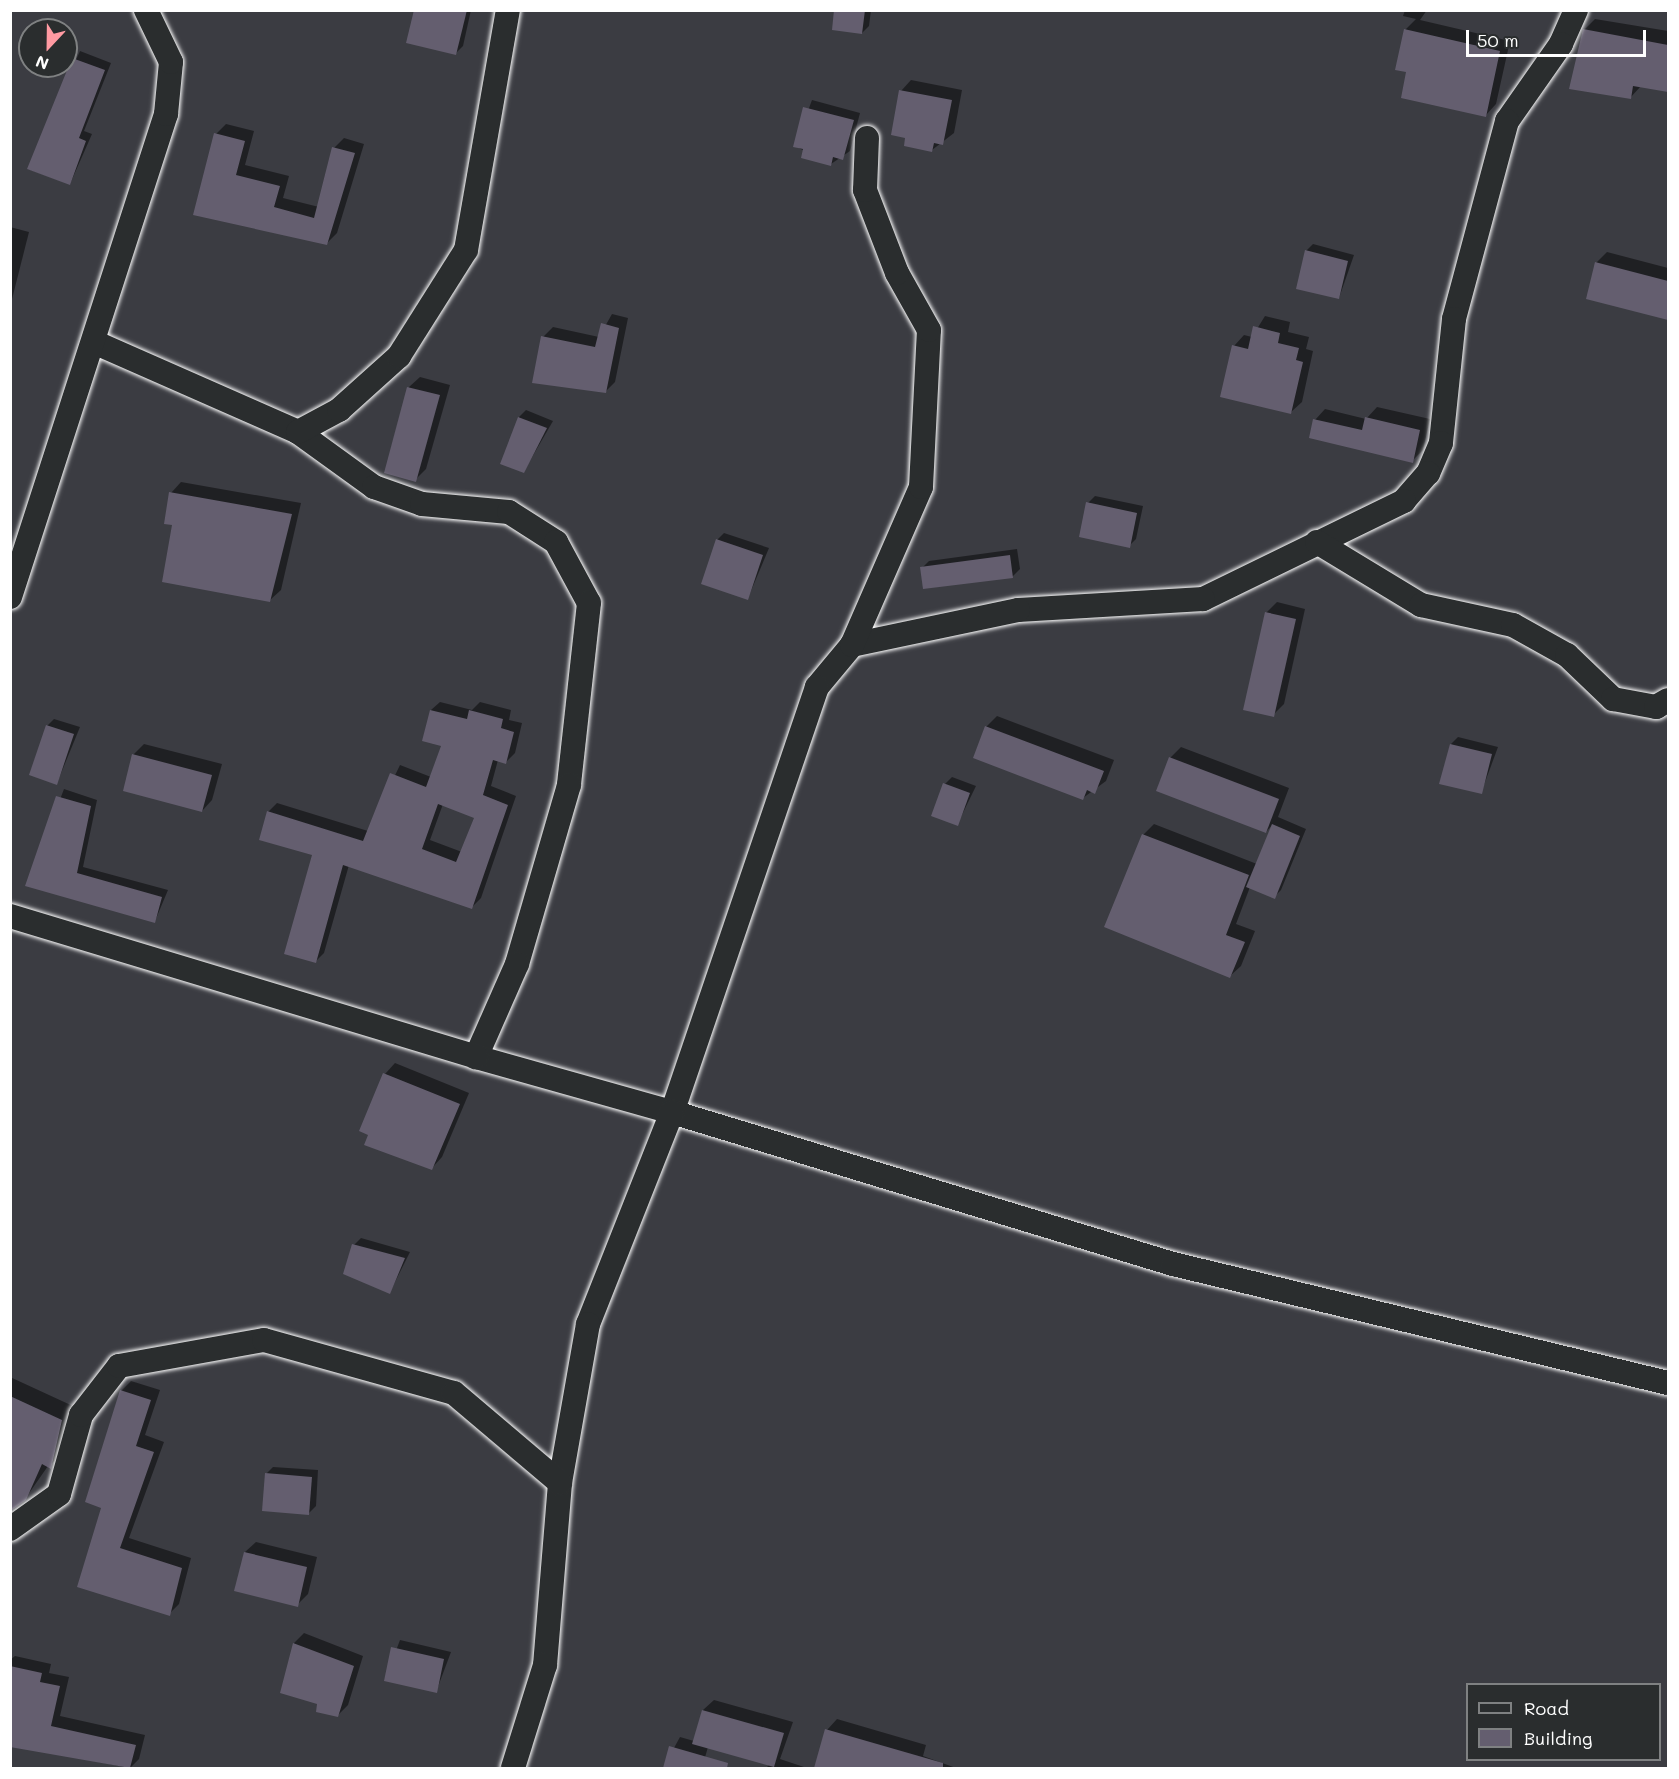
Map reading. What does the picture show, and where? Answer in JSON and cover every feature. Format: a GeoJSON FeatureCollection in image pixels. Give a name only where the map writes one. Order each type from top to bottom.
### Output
{"type":"FeatureCollection","features":[{"type":"Feature","properties":{"kind":"street"},"geometry":{"type":"LineString","coordinates":[[10,597],[166,114],[171,62],[146,10]]}},
{"type":"Feature","properties":{"kind":"street"},"geometry":{"type":"LineString","coordinates":[[298,432],[339,410],[399,356],[466,250],[508,10]]}},
{"type":"Feature","properties":{"kind":"street"},"geometry":{"type":"LineString","coordinates":[[852,645],[1018,610],[1203,599],[1404,501],[1428,473],[1441,443],[1454,319],[1507,121],[1561,44],[1576,10]]}},
{"type":"Feature","properties":{"kind":"street"},"geometry":{"type":"LineString","coordinates":[[513,1768],[545,1665],[560,1483],[588,1324],[672,1112],[817,687],[852,645],[921,487],[929,330],[897,273],[866,190],[867,138]]}},
{"type":"Feature","properties":{"kind":"street"},"geometry":{"type":"LineString","coordinates":[[94,342],[298,432],[374,487],[422,504],[509,512],[556,542],[589,603],[569,785],[517,964],[476,1057]]}},
{"type":"Feature","properties":{"kind":"street"},"geometry":{"type":"LineString","coordinates":[[1317,542],[1420,605],[1513,625],[1567,655],[1613,699],[1656,707],[1668,700]]}},
{"type":"Feature","properties":{"kind":"street"},"geometry":{"type":"LineString","coordinates":[[10,916],[476,1057],[672,1112],[1173,1264],[1668,1383]]}},
{"type":"Feature","properties":{"kind":"street"},"geometry":{"type":"LineString","coordinates":[[10,1529],[59,1494],[81,1415],[118,1366],[264,1340],[454,1393],[560,1483]]}},
{"type":"Feature","properties":{"kind":"building"},"geometry":{"type":"Polygon","coordinates":[[[414,10],[467,10],[456,55],[406,43],[414,10]]]}},
{"type":"Feature","properties":{"kind":"building"},"geometry":{"type":"Polygon","coordinates":[[[834,10],[865,10],[862,34],[832,30],[834,10]]]}},
{"type":"Feature","properties":{"kind":"building"},"geometry":{"type":"Polygon","coordinates":[[[1404,29],[1500,51],[1486,117],[1401,98],[1406,72],[1395,70],[1404,29]]]}},
{"type":"Feature","properties":{"kind":"building"},"geometry":{"type":"Polygon","coordinates":[[[1583,29],[1668,45],[1668,92],[1633,86],[1631,99],[1569,89],[1583,29]]]}},
{"type":"Feature","properties":{"kind":"building"},"geometry":{"type":"Polygon","coordinates":[[[78,60],[105,70],[79,138],[86,141],[70,185],[27,169],[64,78],[78,78],[78,60]]]}},
{"type":"Feature","properties":{"kind":"building"},"geometry":{"type":"Polygon","coordinates":[[[899,90],[952,100],[943,145],[934,143],[932,152],[904,146],[905,138],[891,135],[899,90]]]}},
{"type":"Feature","properties":{"kind":"building"},"geometry":{"type":"Polygon","coordinates":[[[803,107],[854,120],[843,160],[833,157],[831,166],[801,158],[803,149],[793,147],[803,107]]]}},
{"type":"Feature","properties":{"kind":"building"},"geometry":{"type":"Polygon","coordinates":[[[214,133],[245,141],[236,175],[280,186],[274,207],[314,218],[332,147],[355,153],[327,245],[193,215],[214,133]]]}},
{"type":"Feature","properties":{"kind":"building"},"geometry":{"type":"Polygon","coordinates":[[[1305,250],[1348,261],[1339,299],[1296,289],[1305,250]]]}},
{"type":"Feature","properties":{"kind":"building"},"geometry":{"type":"Polygon","coordinates":[[[1595,262],[1668,281],[1668,320],[1586,299],[1595,262]]]}},
{"type":"Feature","properties":{"kind":"building"},"geometry":{"type":"Polygon","coordinates":[[[601,323],[619,328],[606,393],[532,383],[541,336],[595,347],[601,323]]]}},
{"type":"Feature","properties":{"kind":"building"},"geometry":{"type":"Polygon","coordinates":[[[1253,326],[1280,333],[1278,343],[1299,348],[1296,360],[1303,362],[1291,414],[1220,397],[1232,345],[1248,349],[1253,326]]]}},
{"type":"Feature","properties":{"kind":"building"},"geometry":{"type":"Polygon","coordinates":[[[407,387],[440,395],[416,482],[384,473],[407,387]]]}},
{"type":"Feature","properties":{"kind":"building"},"geometry":{"type":"Polygon","coordinates":[[[518,417],[547,428],[524,473],[500,464],[518,417]]]}},
{"type":"Feature","properties":{"kind":"building"},"geometry":{"type":"Polygon","coordinates":[[[1365,417],[1420,430],[1413,463],[1309,438],[1313,419],[1362,430],[1365,417]]]}},
{"type":"Feature","properties":{"kind":"building"},"geometry":{"type":"Polygon","coordinates":[[[169,492],[292,514],[270,602],[162,582],[172,525],[164,524],[169,492]]]}},
{"type":"Feature","properties":{"kind":"building"},"geometry":{"type":"Polygon","coordinates":[[[1086,502],[1137,513],[1130,548],[1079,537],[1086,502]]]}},
{"type":"Feature","properties":{"kind":"building"},"geometry":{"type":"Polygon","coordinates":[[[716,539],[763,555],[748,600],[701,584],[716,539]]]}},
{"type":"Feature","properties":{"kind":"building"},"geometry":{"type":"Polygon","coordinates":[[[1010,555],[1013,578],[923,589],[920,567],[1010,555]]]}},
{"type":"Feature","properties":{"kind":"building"},"geometry":{"type":"Polygon","coordinates":[[[1265,612],[1296,619],[1274,717],[1243,710],[1265,612]]]}},
{"type":"Feature","properties":{"kind":"building"},"geometry":{"type":"Polygon","coordinates":[[[430,710],[467,719],[469,710],[503,719],[501,728],[514,732],[506,764],[493,760],[483,795],[508,805],[472,909],[343,865],[316,963],[284,954],[312,855],[259,840],[267,811],[363,841],[390,773],[426,787],[441,746],[422,741],[430,710]],[[438,804],[422,849],[456,862],[474,818],[438,804]]]}},
{"type":"Feature","properties":{"kind":"building"},"geometry":{"type":"Polygon","coordinates":[[[46,725],[74,734],[57,785],[29,775],[46,725]]]}},
{"type":"Feature","properties":{"kind":"building"},"geometry":{"type":"Polygon","coordinates":[[[985,726],[1104,771],[1095,794],[1087,790],[1083,800],[973,758],[985,726]]]}},
{"type":"Feature","properties":{"kind":"building"},"geometry":{"type":"Polygon","coordinates":[[[1450,744],[1492,754],[1482,794],[1439,784],[1450,744]]]}},
{"type":"Feature","properties":{"kind":"building"},"geometry":{"type":"Polygon","coordinates":[[[132,754],[212,775],[202,812],[123,791],[132,754]]]}},
{"type":"Feature","properties":{"kind":"building"},"geometry":{"type":"Polygon","coordinates":[[[1169,757],[1279,799],[1266,833],[1156,791],[1169,757]]]}},
{"type":"Feature","properties":{"kind":"building"},"geometry":{"type":"Polygon","coordinates":[[[943,783],[970,793],[958,826],[931,816],[943,783]]]}},
{"type":"Feature","properties":{"kind":"building"},"geometry":{"type":"Polygon","coordinates":[[[56,796],[91,806],[77,873],[162,897],[155,923],[25,886],[56,796]]]}},
{"type":"Feature","properties":{"kind":"building"},"geometry":{"type":"Polygon","coordinates":[[[1272,824],[1300,836],[1275,899],[1246,887],[1272,824]]]}},
{"type":"Feature","properties":{"kind":"building"},"geometry":{"type":"Polygon","coordinates":[[[1142,834],[1249,875],[1226,935],[1245,942],[1230,978],[1104,927],[1142,834]]]}},
{"type":"Feature","properties":{"kind":"building"},"geometry":{"type":"Polygon","coordinates":[[[383,1073],[460,1104],[432,1170],[364,1145],[368,1135],[359,1131],[383,1073]]]}},
{"type":"Feature","properties":{"kind":"building"},"geometry":{"type":"Polygon","coordinates":[[[352,1244],[405,1258],[390,1294],[343,1274],[352,1244]]]}},
{"type":"Feature","properties":{"kind":"building"},"geometry":{"type":"Polygon","coordinates":[[[120,1390],[151,1400],[136,1446],[154,1452],[120,1548],[182,1568],[170,1616],[77,1587],[101,1508],[85,1502],[120,1390]]]}},
{"type":"Feature","properties":{"kind":"building"},"geometry":{"type":"Polygon","coordinates":[[[10,1396],[62,1420],[51,1469],[42,1464],[26,1500],[10,1511],[10,1396]]]}},
{"type":"Feature","properties":{"kind":"building"},"geometry":{"type":"Polygon","coordinates":[[[265,1473],[312,1477],[309,1515],[262,1511],[265,1473]]]}},
{"type":"Feature","properties":{"kind":"building"},"geometry":{"type":"Polygon","coordinates":[[[244,1552],[307,1567],[298,1607],[234,1591],[244,1552]]]}},
{"type":"Feature","properties":{"kind":"building"},"geometry":{"type":"Polygon","coordinates":[[[293,1643],[354,1666],[338,1717],[316,1712],[317,1704],[280,1693],[293,1643]]]}},
{"type":"Feature","properties":{"kind":"building"},"geometry":{"type":"Polygon","coordinates":[[[391,1647],[444,1659],[437,1693],[384,1681],[391,1647]]]}},
{"type":"Feature","properties":{"kind":"building"},"geometry":{"type":"Polygon","coordinates":[[[10,1666],[42,1673],[40,1682],[60,1686],[51,1726],[136,1745],[130,1768],[10,1747],[10,1666]]]}},
{"type":"Feature","properties":{"kind":"building"},"geometry":{"type":"Polygon","coordinates":[[[702,1710],[784,1733],[774,1767],[692,1744],[702,1710]]]}},
{"type":"Feature","properties":{"kind":"building"},"geometry":{"type":"Polygon","coordinates":[[[825,1729],[943,1763],[943,1768],[814,1768],[825,1729]]]}},
{"type":"Feature","properties":{"kind":"building"},"geometry":{"type":"Polygon","coordinates":[[[669,1746],[728,1763],[727,1768],[663,1768],[669,1746]]]}}]}
